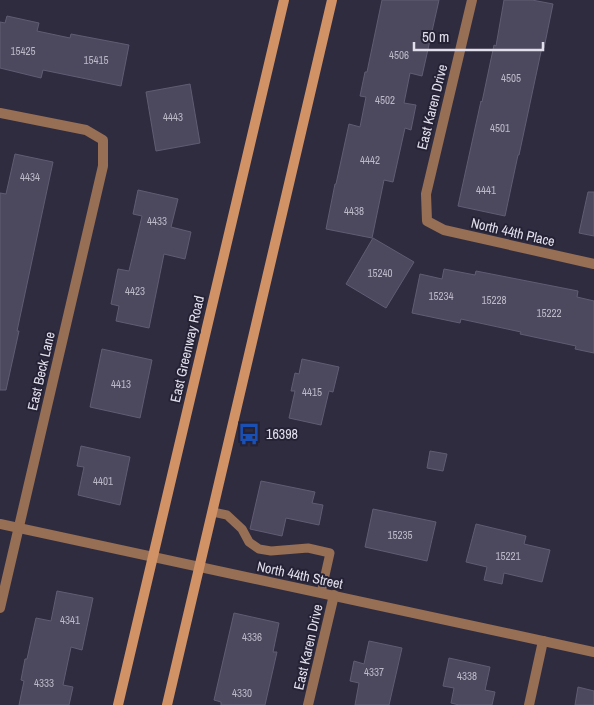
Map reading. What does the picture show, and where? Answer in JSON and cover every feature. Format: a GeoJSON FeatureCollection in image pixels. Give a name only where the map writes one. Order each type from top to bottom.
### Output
{"type":"FeatureCollection","features":[{"type":"Feature","properties":{"kind":"main road","name":"East Greenway Road"},"geometry":{"type":"LineString","coordinates":[[118,705],[284,0]]}},
{"type":"Feature","properties":{"kind":"main road"},"geometry":{"type":"LineString","coordinates":[[167,705],[332,0]]}},
{"type":"Feature","properties":{"kind":"street","name":"East Karen Drive"},"geometry":{"type":"LineString","coordinates":[[427,221],[426,194],[472,0]]}},
{"type":"Feature","properties":{"kind":"street","name":"East Beck Lane"},"geometry":{"type":"LineString","coordinates":[[0,113],[86,130],[103,140],[103,166],[0,608]]}},
{"type":"Feature","properties":{"kind":"street","name":"North 44th Place"},"geometry":{"type":"LineString","coordinates":[[427,221],[444,230],[594,264]]}},
{"type":"Feature","properties":{"kind":"street","name":"North 44th Street"},"geometry":{"type":"LineString","coordinates":[[0,524],[594,652]]}},
{"type":"Feature","properties":{"kind":"street","name":"East Karen Drive"},"geometry":{"type":"LineString","coordinates":[[308,705],[334,595]]}},
{"type":"Feature","properties":{"kind":"street"},"geometry":{"type":"LineString","coordinates":[[529,705],[543,642]]}},
{"type":"Feature","properties":{"kind":"lane"},"geometry":{"type":"LineString","coordinates":[[213,512],[227,514],[242,529],[249,542],[259,549],[271,551],[308,548],[330,553],[321,593]]}},
{"type":"Feature","properties":{"kind":"building"},"geometry":{"type":"Polygon","coordinates":[[[382,0],[439,0],[422,76],[410,73],[404,103],[416,105],[411,130],[405,128],[393,182],[384,180],[372,238],[326,229],[349,124],[360,127],[366,97],[360,96],[382,0]]]}},
{"type":"Feature","properties":{"kind":"building"},"geometry":{"type":"Polygon","coordinates":[[[504,0],[532,0],[553,4],[505,216],[458,206],[494,45],[496,46],[504,0]]]}},
{"type":"Feature","properties":{"kind":"building"},"geometry":{"type":"Polygon","coordinates":[[[7,16],[39,23],[37,31],[70,38],[71,34],[129,45],[121,86],[43,70],[41,78],[0,68],[0,22],[5,23],[7,16]]]}},
{"type":"Feature","properties":{"kind":"building"},"geometry":{"type":"Polygon","coordinates":[[[190,84],[200,143],[156,151],[146,92],[190,84]]]}},
{"type":"Feature","properties":{"kind":"building"},"geometry":{"type":"Polygon","coordinates":[[[15,154],[53,162],[6,390],[0,390],[0,193],[6,194],[15,154]]]}},
{"type":"Feature","properties":{"kind":"building"},"geometry":{"type":"Polygon","coordinates":[[[138,190],[178,199],[171,227],[191,232],[185,259],[164,254],[149,328],[116,321],[119,306],[111,304],[118,269],[129,271],[142,216],[133,214],[138,190]]]}},
{"type":"Feature","properties":{"kind":"building"},"geometry":{"type":"Polygon","coordinates":[[[588,192],[594,192],[594,236],[579,233],[588,192]]]}},
{"type":"Feature","properties":{"kind":"building"},"geometry":{"type":"Polygon","coordinates":[[[373,238],[414,262],[386,308],[346,284],[373,238]]]}},
{"type":"Feature","properties":{"kind":"building"},"geometry":{"type":"Polygon","coordinates":[[[444,269],[475,275],[476,271],[578,291],[577,297],[594,301],[594,353],[575,349],[576,346],[520,334],[521,332],[461,319],[460,323],[412,313],[420,274],[442,279],[444,269]]]}},
{"type":"Feature","properties":{"kind":"building"},"geometry":{"type":"Polygon","coordinates":[[[102,349],[152,360],[140,418],[90,407],[102,349]]]}},
{"type":"Feature","properties":{"kind":"building"},"geometry":{"type":"Polygon","coordinates":[[[302,359],[339,367],[333,392],[329,391],[321,425],[289,418],[295,391],[291,391],[295,373],[299,374],[302,359]]]}},
{"type":"Feature","properties":{"kind":"building"},"geometry":{"type":"Polygon","coordinates":[[[81,446],[130,457],[120,505],[78,495],[84,467],[77,466],[81,446]]]}},
{"type":"Feature","properties":{"kind":"building"},"geometry":{"type":"Polygon","coordinates":[[[430,451],[447,454],[443,471],[427,468],[430,451]]]}},
{"type":"Feature","properties":{"kind":"building"},"geometry":{"type":"Polygon","coordinates":[[[261,481],[315,492],[312,503],[323,505],[319,525],[286,518],[282,536],[250,529],[261,481]]]}},
{"type":"Feature","properties":{"kind":"building"},"geometry":{"type":"Polygon","coordinates":[[[373,509],[436,522],[427,561],[365,547],[373,509]]]}},
{"type":"Feature","properties":{"kind":"building"},"geometry":{"type":"Polygon","coordinates":[[[476,524],[526,536],[524,544],[550,550],[542,582],[504,573],[502,584],[484,580],[487,567],[466,562],[476,524]]]}},
{"type":"Feature","properties":{"kind":"building"},"geometry":{"type":"Polygon","coordinates":[[[57,591],[93,598],[82,650],[71,647],[63,685],[73,687],[69,705],[19,705],[24,681],[21,680],[25,659],[27,659],[36,618],[51,621],[57,591]]]}},
{"type":"Feature","properties":{"kind":"building"},"geometry":{"type":"Polygon","coordinates":[[[234,613],[279,623],[273,652],[277,652],[265,705],[221,705],[221,702],[214,700],[234,613]]]}},
{"type":"Feature","properties":{"kind":"building"},"geometry":{"type":"Polygon","coordinates":[[[369,641],[402,648],[389,705],[355,705],[359,683],[350,681],[354,661],[364,664],[369,641]]]}},
{"type":"Feature","properties":{"kind":"building"},"geometry":{"type":"Polygon","coordinates":[[[449,658],[490,667],[485,690],[495,692],[492,705],[459,705],[451,703],[454,688],[443,686],[449,658]]]}},
{"type":"Feature","properties":{"kind":"building"},"geometry":{"type":"Polygon","coordinates":[[[578,687],[594,691],[594,705],[575,705],[578,687]]]}},
{"type":"Feature","properties":{"kind":"place","name":"16398"},"geometry":{"type":"Point","coordinates":[249,434]}}]}
